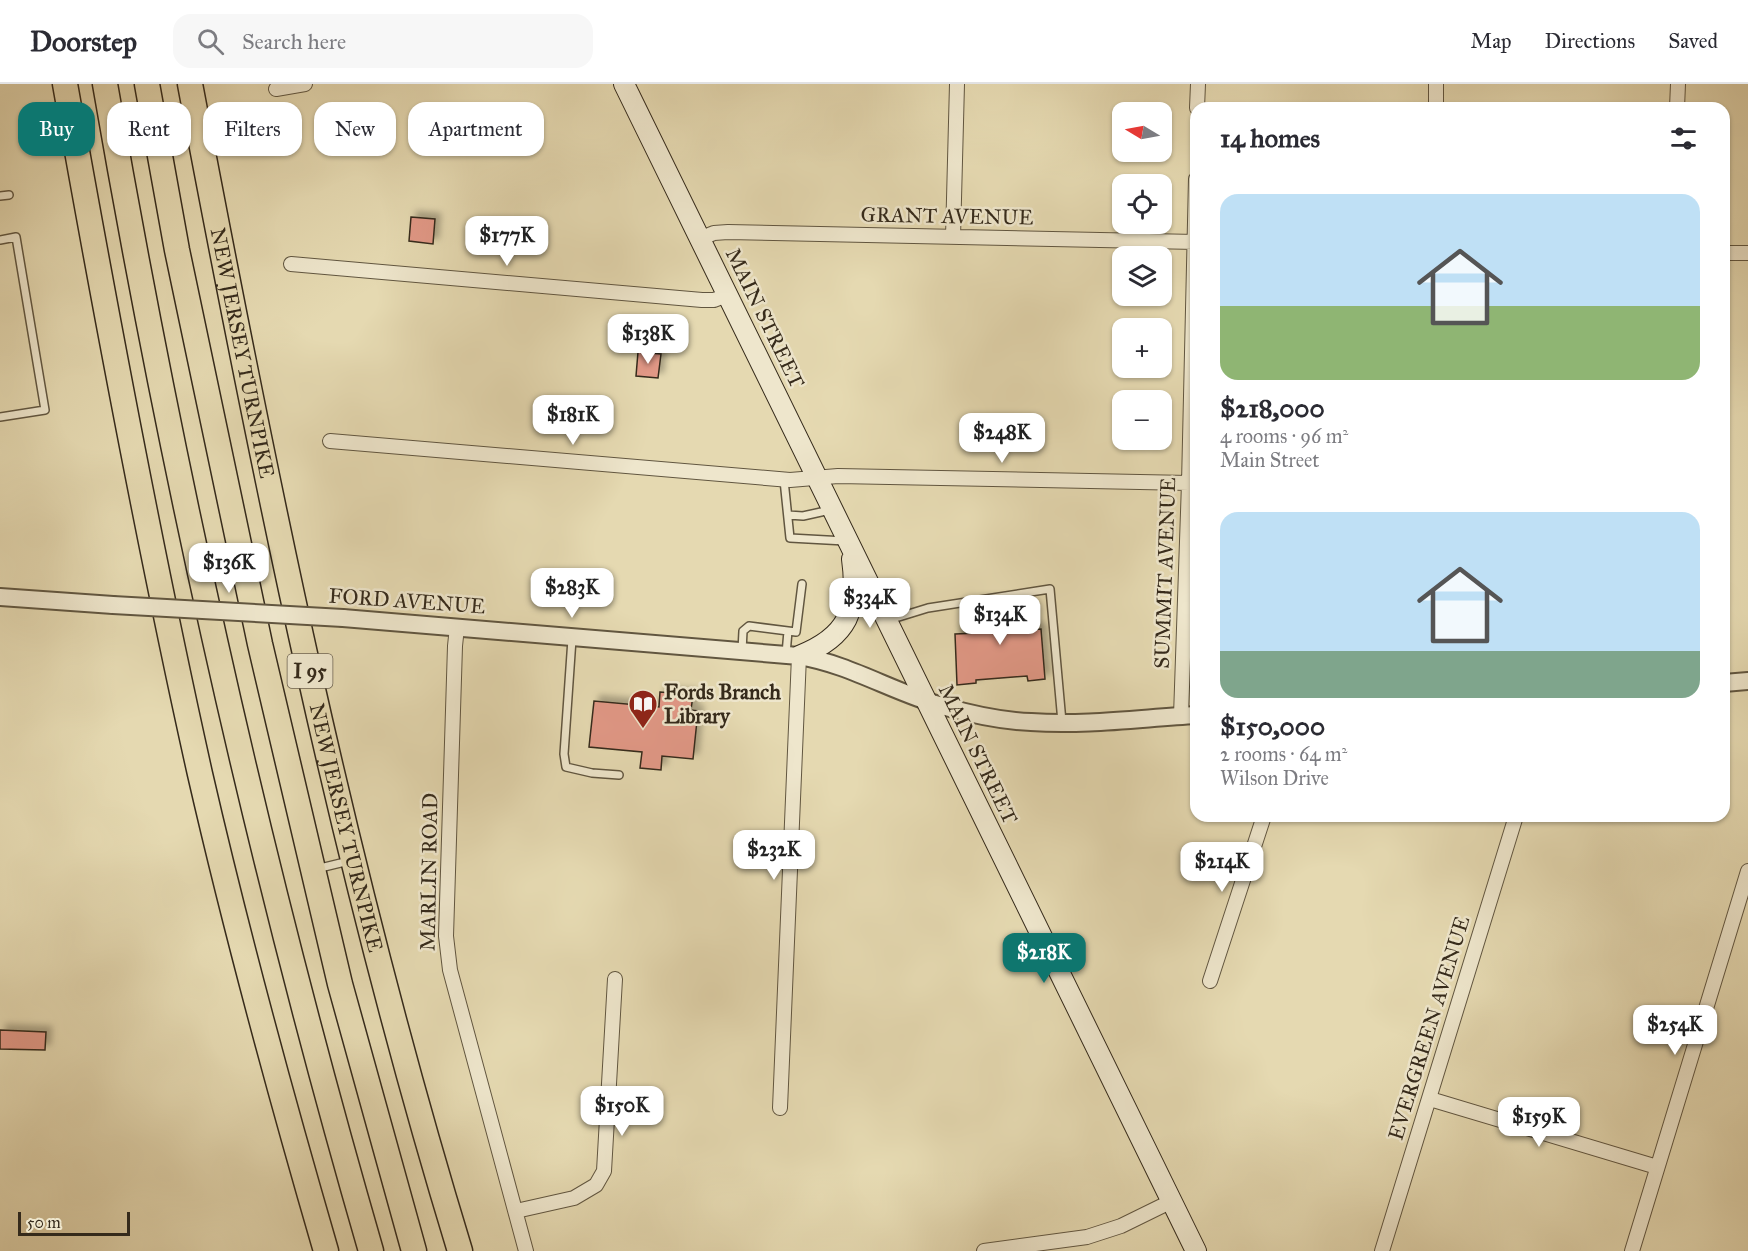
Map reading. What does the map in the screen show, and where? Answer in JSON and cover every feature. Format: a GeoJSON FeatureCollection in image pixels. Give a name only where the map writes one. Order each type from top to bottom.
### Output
{"type":"FeatureCollection","features":[{"type":"Feature","properties":{"kind":"highway"},"geometry":{"type":"LineString","coordinates":[[65,84],[124,407],[201,776],[261,1021],[326,1251]]}},
{"type":"Feature","properties":{"kind":"highway"},"geometry":{"type":"LineString","coordinates":[[105,84],[164,391],[224,678],[302,1005],[370,1251]]}},
{"type":"Feature","properties":{"kind":"highway","name":"NEW JERSEY TURNPIKE"},"geometry":{"type":"LineString","coordinates":[[147,84],[177,250],[233,522],[340,984],[414,1251]]}},
{"type":"Feature","properties":{"kind":"highway","name":"NEW JERSEY TURNPIKE"},"geometry":{"type":"LineString","coordinates":[[190,84],[275,512],[354,860],[416,1096],[460,1251]]}},
{"type":"Feature","properties":{"kind":"main road","name":"MAIN STREET"},"geometry":{"type":"LineString","coordinates":[[624,84],[1196,1251]]}},
{"type":"Feature","properties":{"kind":"main road"},"geometry":{"type":"LineString","coordinates":[[793,655],[829,641],[847,620],[854,588],[848,541]]}},
{"type":"Feature","properties":{"kind":"street"},"geometry":{"type":"LineString","coordinates":[[276,89],[305,84]]}},
{"type":"Feature","properties":{"kind":"street"},"geometry":{"type":"LineString","coordinates":[[953,237],[957,84]]}},
{"type":"Feature","properties":{"kind":"street"},"geometry":{"type":"LineString","coordinates":[[1197,102],[1198,84]]}},
{"type":"Feature","properties":{"kind":"street"},"geometry":{"type":"LineString","coordinates":[[1436,84],[1436,102]]}},
{"type":"Feature","properties":{"kind":"street"},"geometry":{"type":"LineString","coordinates":[[1677,102],[1678,84]]}},
{"type":"Feature","properties":{"kind":"street","name":"GRANT AVENUE"},"geometry":{"type":"LineString","coordinates":[[699,239],[714,233],[728,232],[1190,242]]}},
{"type":"Feature","properties":{"kind":"street"},"geometry":{"type":"LineString","coordinates":[[1730,253],[1748,253]]}},
{"type":"Feature","properties":{"kind":"street"},"geometry":{"type":"LineString","coordinates":[[291,264],[702,300],[714,300],[727,295]]}},
{"type":"Feature","properties":{"kind":"street"},"geometry":{"type":"LineString","coordinates":[[330,441],[784,480],[836,476],[1189,483]]}},
{"type":"Feature","properties":{"kind":"street","name":"SUMMIT AVENUE"},"geometry":{"type":"LineString","coordinates":[[1188,715],[1190,443]]}},
{"type":"Feature","properties":{"kind":"street","name":"FORD AVENUE"},"geometry":{"type":"LineString","coordinates":[[0,597],[343,618],[793,655],[831,664],[925,701],[961,711],[1034,723],[1188,715]]}},
{"type":"Feature","properties":{"kind":"street","name":"MARLIN ROAD"},"geometry":{"type":"LineString","coordinates":[[457,627],[454,658],[446,936],[450,970],[526,1251]]}},
{"type":"Feature","properties":{"kind":"street"},"geometry":{"type":"LineString","coordinates":[[780,1108],[793,655]]}},
{"type":"Feature","properties":{"kind":"street"},"geometry":{"type":"LineString","coordinates":[[1730,682],[1748,681]]}},
{"type":"Feature","properties":{"kind":"street"},"geometry":{"type":"LineString","coordinates":[[1210,981],[1262,822]]}},
{"type":"Feature","properties":{"kind":"street","name":"EVERGREEN AVENUE"},"geometry":{"type":"LineString","coordinates":[[1382,1251],[1514,822]]}},
{"type":"Feature","properties":{"kind":"street"},"geometry":{"type":"LineString","coordinates":[[1632,1251],[1748,871]]}},
{"type":"Feature","properties":{"kind":"street"},"geometry":{"type":"LineString","coordinates":[[516,1211],[574,1198],[596,1185],[604,1171],[615,979]]}},
{"type":"Feature","properties":{"kind":"street"},"geometry":{"type":"LineString","coordinates":[[1430,1099],[1657,1167]]}},
{"type":"Feature","properties":{"kind":"street"},"geometry":{"type":"LineString","coordinates":[[984,1251],[1104,1233],[1172,1201]]}},
{"type":"Feature","properties":{"kind":"lane"},"geometry":{"type":"LineString","coordinates":[[0,196],[9,195]]}},
{"type":"Feature","properties":{"kind":"lane"},"geometry":{"type":"LineString","coordinates":[[0,240],[16,237],[45,410],[0,417]]}},
{"type":"Feature","properties":{"kind":"lane"},"geometry":{"type":"LineString","coordinates":[[784,480],[790,538],[848,541]]}},
{"type":"Feature","properties":{"kind":"lane"},"geometry":{"type":"LineString","coordinates":[[788,516],[803,516],[832,509]]}},
{"type":"Feature","properties":{"kind":"lane"},"geometry":{"type":"LineString","coordinates":[[742,651],[743,631],[749,626],[796,632],[802,584]]}},
{"type":"Feature","properties":{"kind":"lane"},"geometry":{"type":"LineString","coordinates":[[887,620],[928,608],[1050,589],[1062,722]]}},
{"type":"Feature","properties":{"kind":"lane"},"geometry":{"type":"LineString","coordinates":[[788,631],[793,655]]}},
{"type":"Feature","properties":{"kind":"lane"},"geometry":{"type":"LineString","coordinates":[[572,636],[564,754],[566,767],[592,773],[619,775]]}},
{"type":"Feature","properties":{"kind":"lane"},"geometry":{"type":"LineString","coordinates":[[313,870],[354,860]]}},
{"type":"Feature","properties":{"kind":"building"},"geometry":{"type":"Polygon","coordinates":[[[411,217],[435,219],[433,244],[409,241],[411,217]]]}},
{"type":"Feature","properties":{"kind":"building"},"geometry":{"type":"Polygon","coordinates":[[[638,352],[661,354],[658,378],[636,376],[638,352]]]}},
{"type":"Feature","properties":{"kind":"building"},"geometry":{"type":"Polygon","coordinates":[[[1024,601],[1026,630],[1041,629],[1045,679],[1028,681],[1027,676],[976,680],[976,683],[957,685],[955,634],[978,633],[976,605],[1024,601]]]}},
{"type":"Feature","properties":{"kind":"building","name":"Fords Branch Library"},"geometry":{"type":"Polygon","coordinates":[[[660,692],[693,695],[691,710],[698,711],[693,759],[662,756],[661,770],[640,768],[642,752],[589,747],[594,701],[659,707],[660,692]]]}},
{"type":"Feature","properties":{"kind":"building"},"geometry":{"type":"Polygon","coordinates":[[[0,1030],[46,1032],[45,1050],[0,1049],[0,1030]]]}},
{"type":"Feature","properties":{"kind":"place","name":"Fords Branch Library"},"geometry":{"type":"Point","coordinates":[643,730]}}]}
